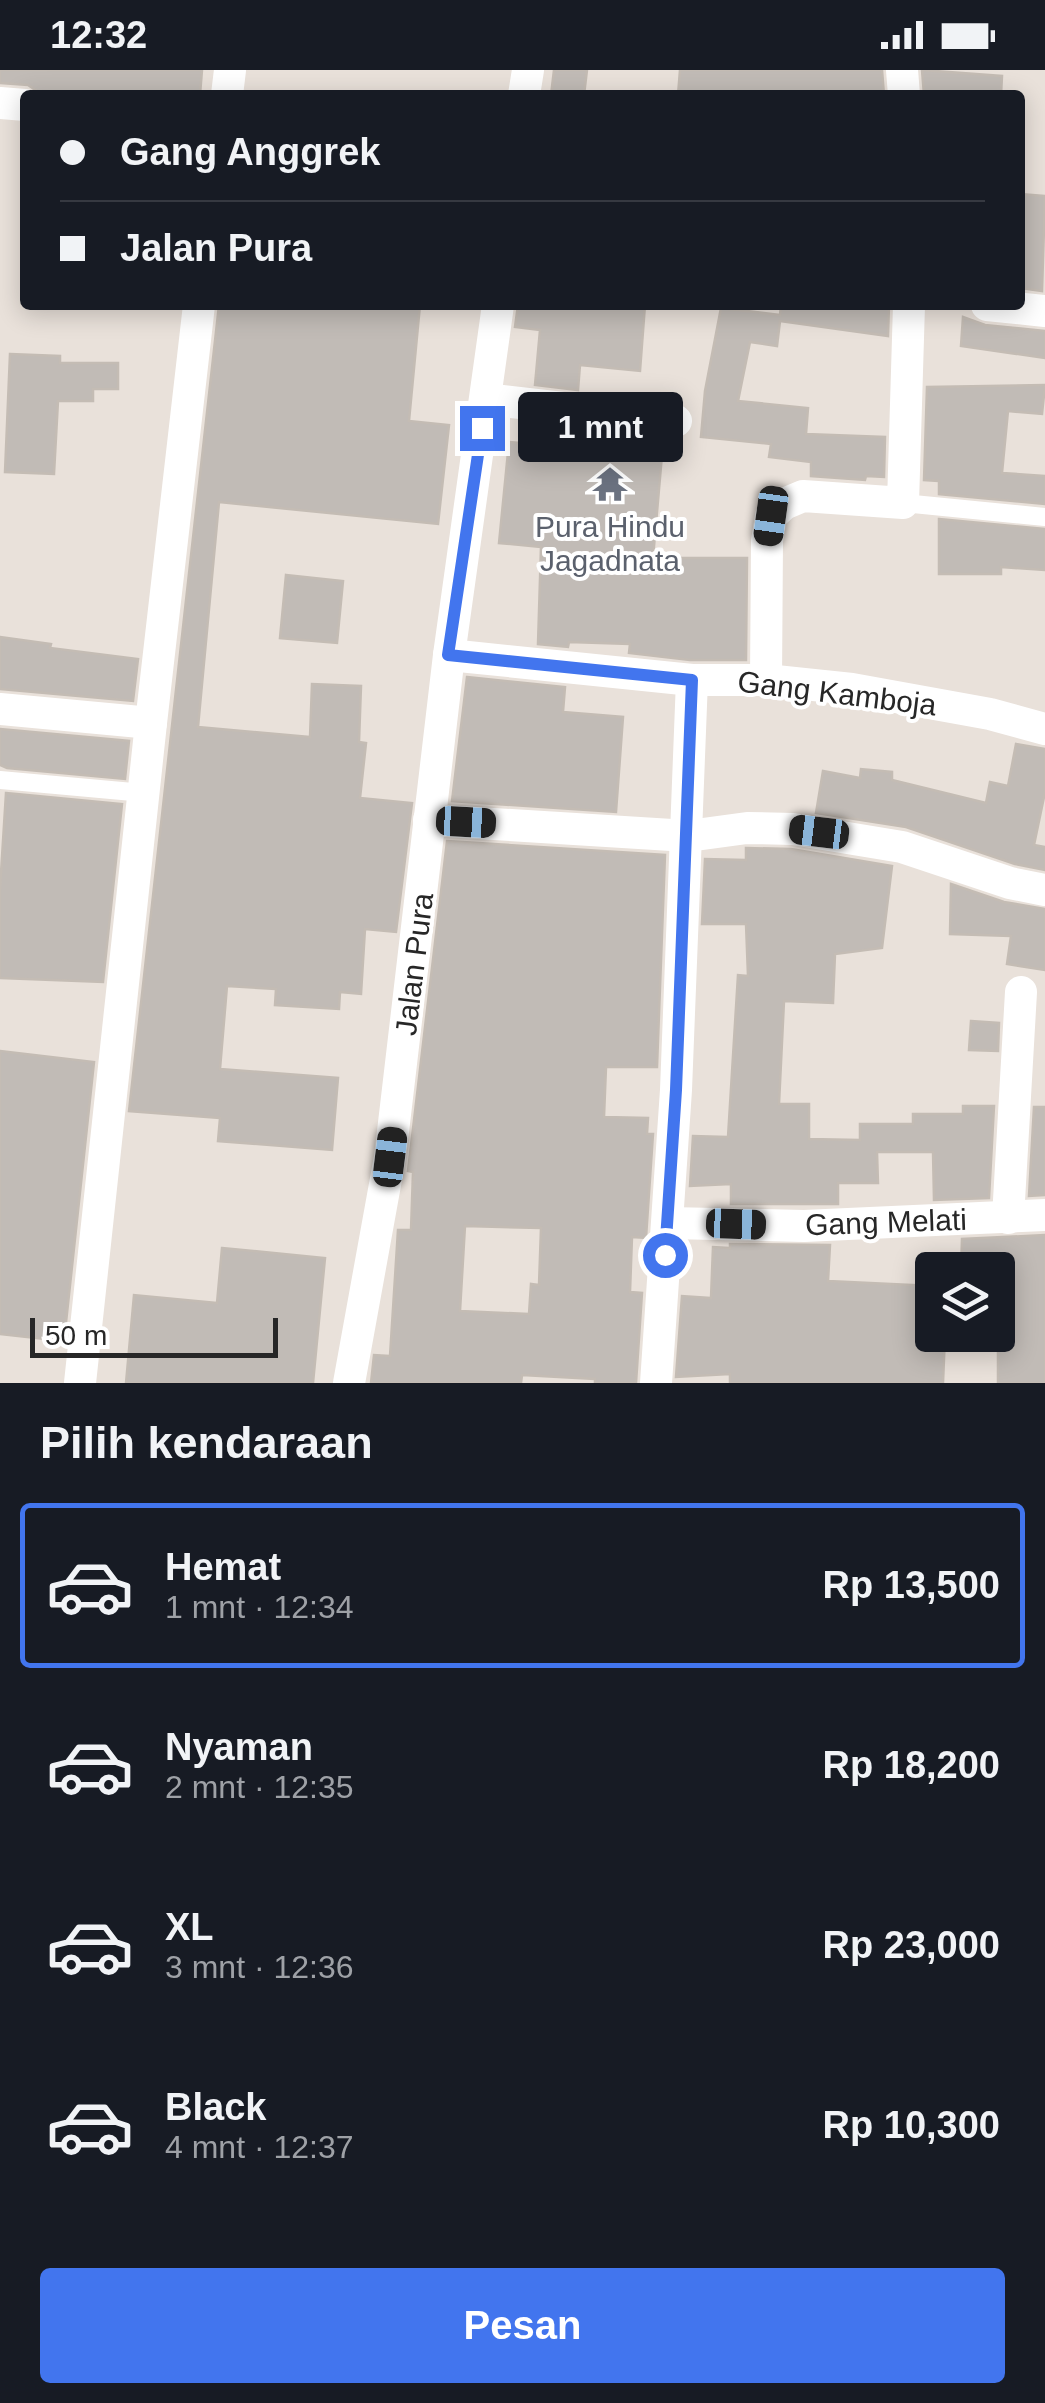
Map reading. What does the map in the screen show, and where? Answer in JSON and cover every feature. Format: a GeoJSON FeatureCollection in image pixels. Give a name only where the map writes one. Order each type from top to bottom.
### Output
{"type":"FeatureCollection","features":[{"type":"Feature","properties":{"kind":"street"},"geometry":{"type":"LineString","coordinates":[[80,1383],[198,310]]}},
{"type":"Feature","properties":{"kind":"street","name":"Jalan Pura"},"geometry":{"type":"LineString","coordinates":[[349,1383],[390,1157],[448,655],[497,310]]}},
{"type":"Feature","properties":{"kind":"street"},"geometry":{"type":"LineString","coordinates":[[766,680],[767,541],[771,516],[784,504],[803,496],[903,504],[909,310]]}},
{"type":"Feature","properties":{"kind":"street"},"geometry":{"type":"LineString","coordinates":[[486,399],[676,421]]}},
{"type":"Feature","properties":{"kind":"street","name":"Gang Kamboja"},"geometry":{"type":"LineString","coordinates":[[448,655],[692,680],[766,680],[852,689],[990,714],[1045,729]]}},
{"type":"Feature","properties":{"kind":"street"},"geometry":{"type":"LineString","coordinates":[[656,1383],[688,836],[692,680]]}},
{"type":"Feature","properties":{"kind":"street"},"geometry":{"type":"LineString","coordinates":[[0,709],[150,723]]}},
{"type":"Feature","properties":{"kind":"street"},"geometry":{"type":"LineString","coordinates":[[430,820],[688,836],[747,828],[819,832],[902,846],[1010,883],[1045,890]]}},
{"type":"Feature","properties":{"kind":"street"},"geometry":{"type":"LineString","coordinates":[[1008,1218],[1022,992]]}},
{"type":"Feature","properties":{"kind":"street","name":"Gang Melati"},"geometry":{"type":"LineString","coordinates":[[668,1222],[804,1226],[1045,1215]]}},
{"type":"Feature","properties":{"kind":"lane"},"geometry":{"type":"LineString","coordinates":[[903,504],[1045,517]]}},
{"type":"Feature","properties":{"kind":"lane"},"geometry":{"type":"LineString","coordinates":[[0,780],[144,794]]}},
{"type":"Feature","properties":{"kind":"building"},"geometry":{"type":"Polygon","coordinates":[[[0,70],[202,70],[200,90],[35,90],[28,85],[0,83],[0,70]]]}},
{"type":"Feature","properties":{"kind":"building"},"geometry":{"type":"Polygon","coordinates":[[[554,70],[587,70],[585,90],[552,90],[554,70]]]}},
{"type":"Feature","properties":{"kind":"building"},"geometry":{"type":"Polygon","coordinates":[[[680,70],[882,70],[884,90],[678,90],[680,70]]]}},
{"type":"Feature","properties":{"kind":"building"},"geometry":{"type":"Polygon","coordinates":[[[922,70],[1002,76],[1001,90],[924,90],[922,70]]]}},
{"type":"Feature","properties":{"kind":"building"},"geometry":{"type":"Polygon","coordinates":[[[1025,194],[1045,196],[1042,291],[1025,289],[1025,194]]]}},
{"type":"Feature","properties":{"kind":"building"},"geometry":{"type":"Polygon","coordinates":[[[218,310],[420,310],[409,421],[449,425],[438,524],[219,502],[198,727],[310,737],[312,684],[361,686],[359,742],[366,743],[360,798],[412,803],[396,932],[365,929],[361,994],[340,992],[339,1009],[275,1005],[276,989],[227,986],[220,1069],[338,1078],[332,1150],[218,1141],[220,1118],[129,1111],[218,310]]]}},
{"type":"Feature","properties":{"kind":"building"},"geometry":{"type":"Polygon","coordinates":[[[517,310],[645,310],[640,371],[580,365],[578,390],[535,385],[540,330],[515,327],[517,310]]]}},
{"type":"Feature","properties":{"kind":"building"},"geometry":{"type":"Polygon","coordinates":[[[721,310],[780,315],[780,310],[889,310],[888,336],[780,321],[777,346],[750,342],[738,401],[808,408],[806,434],[885,437],[884,477],[866,476],[865,480],[811,476],[811,462],[769,457],[771,444],[701,437],[705,391],[721,310]]]}},
{"type":"Feature","properties":{"kind":"building"},"geometry":{"type":"Polygon","coordinates":[[[963,317],[985,325],[1045,331],[1045,358],[961,346],[963,317]]]}},
{"type":"Feature","properties":{"kind":"building"},"geometry":{"type":"Polygon","coordinates":[[[10,354],[60,356],[60,363],[118,363],[118,389],[93,389],[93,401],[58,401],[54,474],[5,472],[10,354]]]}},
{"type":"Feature","properties":{"kind":"building"},"geometry":{"type":"Polygon","coordinates":[[[1045,385],[1042,414],[1008,411],[1002,473],[1045,476],[1045,504],[939,494],[939,481],[924,480],[927,387],[1045,385]]]}},
{"type":"Feature","properties":{"kind":"building"},"geometry":{"type":"Polygon","coordinates":[[[509,442],[662,455],[653,558],[747,558],[746,660],[690,660],[629,653],[630,644],[538,644],[541,547],[499,543],[509,442]]]}},
{"type":"Feature","properties":{"kind":"building"},"geometry":{"type":"Polygon","coordinates":[[[939,519],[1045,529],[1045,570],[1001,567],[1001,574],[939,574],[939,519]]]}},
{"type":"Feature","properties":{"kind":"building"},"geometry":{"type":"Polygon","coordinates":[[[286,575],[343,581],[337,643],[280,638],[286,575]]]}},
{"type":"Feature","properties":{"kind":"building"},"geometry":{"type":"Polygon","coordinates":[[[0,637],[138,659],[133,701],[0,689],[0,637]]]}},
{"type":"Feature","properties":{"kind":"building"},"geometry":{"type":"Polygon","coordinates":[[[467,677],[565,687],[563,712],[623,717],[616,812],[452,801],[467,677]]]}},
{"type":"Feature","properties":{"kind":"building"},"geometry":{"type":"Polygon","coordinates":[[[0,729],[129,741],[125,779],[7,768],[0,765],[0,729]]]}},
{"type":"Feature","properties":{"kind":"building"},"geometry":{"type":"Polygon","coordinates":[[[1016,744],[1045,749],[1045,792],[1034,845],[1045,847],[1045,870],[1015,864],[906,827],[816,813],[823,771],[860,778],[861,769],[892,772],[892,780],[986,803],[990,782],[1008,786],[1016,744]]]}},
{"type":"Feature","properties":{"kind":"building"},"geometry":{"type":"Polygon","coordinates":[[[6,793],[122,804],[103,982],[0,978],[6,793]]]}},
{"type":"Feature","properties":{"kind":"building"},"geometry":{"type":"Polygon","coordinates":[[[447,841],[665,855],[657,1067],[606,1067],[604,1117],[648,1118],[647,1134],[653,1134],[646,1238],[632,1237],[630,1292],[642,1293],[636,1383],[522,1375],[521,1383],[371,1383],[374,1355],[390,1356],[398,1230],[411,1230],[413,1172],[408,1171],[447,841]],[[465,1226],[460,1311],[529,1314],[531,1284],[539,1285],[541,1228],[465,1226]]]}},
{"type":"Feature","properties":{"kind":"building"},"geometry":{"type":"Polygon","coordinates":[[[746,848],[791,849],[892,866],[882,948],[835,954],[833,1003],[784,1001],[779,1104],[809,1104],[809,1139],[860,1140],[860,1124],[913,1124],[913,1114],[963,1114],[963,1106],[994,1106],[989,1198],[934,1200],[933,1152],[877,1152],[878,1183],[838,1183],[838,1204],[731,1204],[731,1184],[690,1186],[693,1136],[728,1137],[738,975],[748,976],[746,924],[702,924],[705,859],[746,860],[746,848]]]}},
{"type":"Feature","properties":{"kind":"building"},"geometry":{"type":"Polygon","coordinates":[[[951,884],[1004,902],[1045,909],[1045,970],[1007,964],[1011,936],[950,934],[951,884]]]}},
{"type":"Feature","properties":{"kind":"building"},"geometry":{"type":"Polygon","coordinates":[[[971,1021],[999,1023],[998,1051],[969,1050],[971,1021]]]}},
{"type":"Feature","properties":{"kind":"building"},"geometry":{"type":"Polygon","coordinates":[[[0,1051],[94,1062],[64,1341],[0,1334],[0,1051]]]}},
{"type":"Feature","properties":{"kind":"building"},"geometry":{"type":"Polygon","coordinates":[[[1034,1107],[1045,1107],[1045,1195],[1029,1196],[1034,1107]]]}},
{"type":"Feature","properties":{"kind":"building"},"geometry":{"type":"Polygon","coordinates":[[[1045,1235],[1045,1383],[998,1383],[998,1352],[1015,1352],[1015,1252],[962,1252],[962,1239],[1045,1235]]]}},
{"type":"Feature","properties":{"kind":"building"},"geometry":{"type":"Polygon","coordinates":[[[730,1244],[830,1245],[828,1281],[915,1285],[915,1352],[944,1352],[943,1383],[730,1383],[730,1374],[676,1377],[682,1296],[711,1298],[713,1247],[730,1248],[730,1244]]]}},
{"type":"Feature","properties":{"kind":"building"},"geometry":{"type":"Polygon","coordinates":[[[222,1248],[325,1258],[313,1383],[126,1383],[134,1295],[217,1303],[222,1248]]]}},
{"type":"Feature","properties":{"kind":"place","name":"Pura Hindu Jagadnata"},"geometry":{"type":"Point","coordinates":[610,484]}},
{"type":"Feature","properties":{"kind":"route"},"geometry":{"type":"LineString","coordinates":[[482,428],[448,655],[692,680],[688,836],[665,1255]]}}]}
